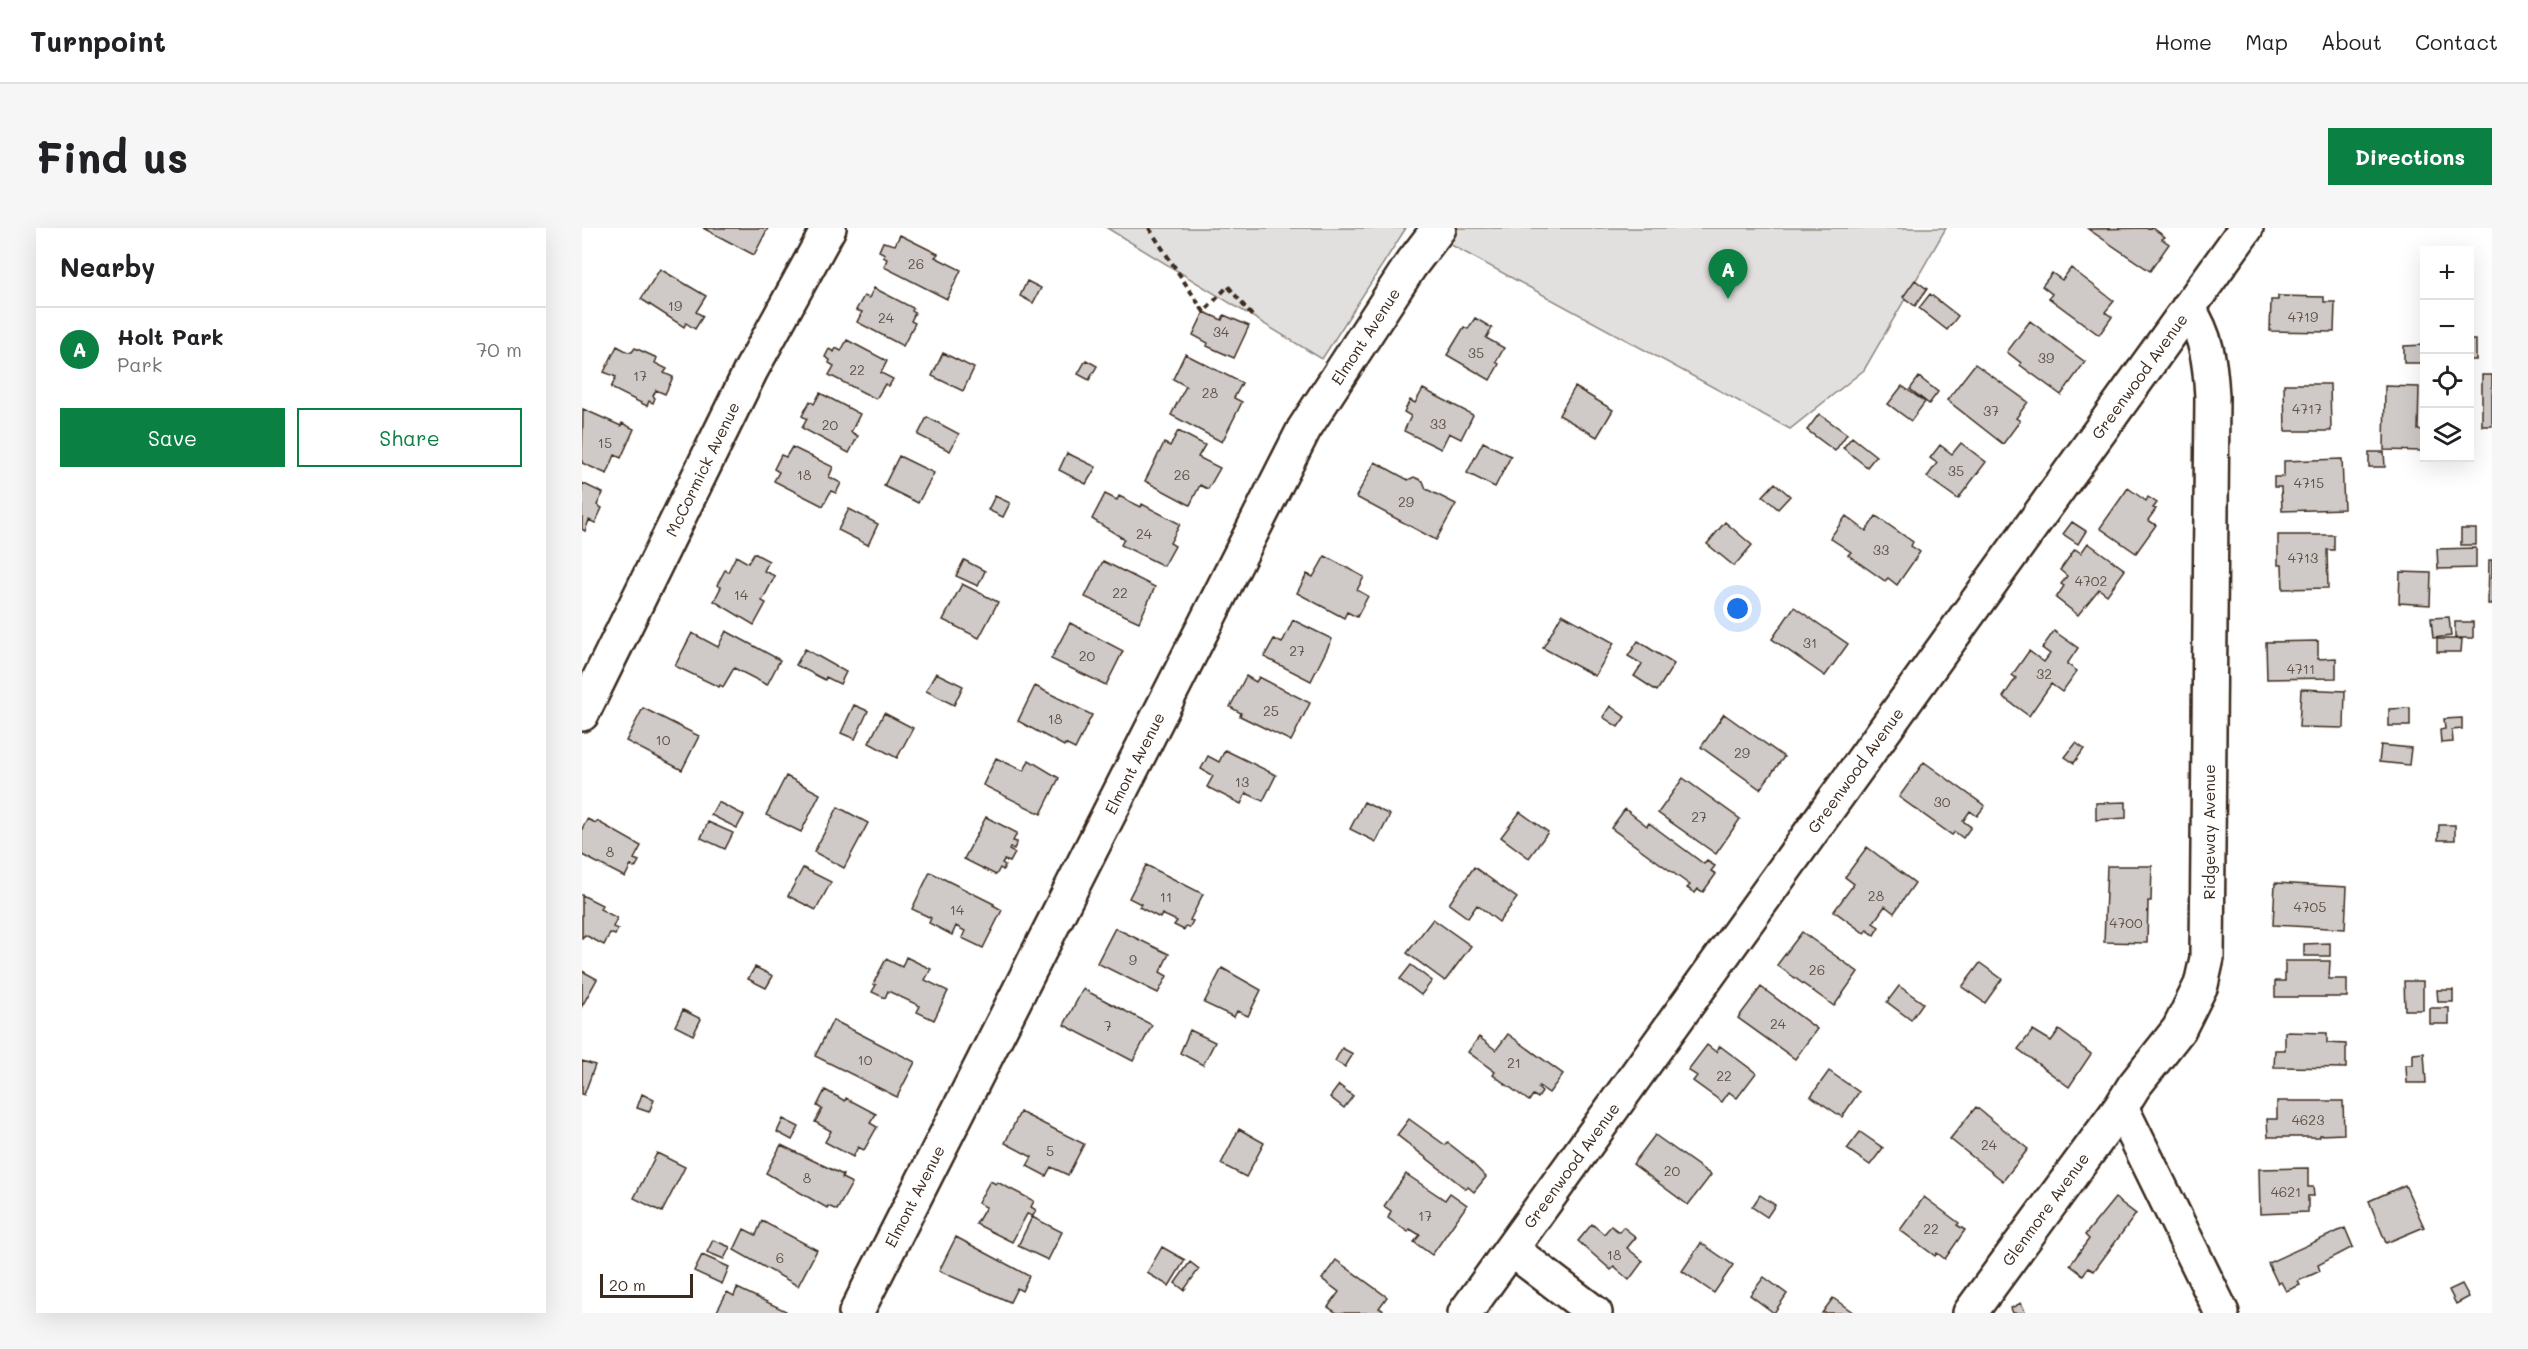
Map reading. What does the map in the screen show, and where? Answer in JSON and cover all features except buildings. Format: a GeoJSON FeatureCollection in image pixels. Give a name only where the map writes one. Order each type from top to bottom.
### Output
{"type":"FeatureCollection","features":[{"type":"Feature","properties":{"kind":"street","name":"McCormick Avenue"},"geometry":{"type":"LineString","coordinates":[[582,714],[751,370],[829,228]]}},
{"type":"Feature","properties":{"kind":"street","name":"Elmont Avenue"},"geometry":{"type":"LineString","coordinates":[[856,1313],[1304,429],[1410,266],[1439,228]]}},
{"type":"Feature","properties":{"kind":"street","name":"Greenwood Avenue"},"geometry":{"type":"LineString","coordinates":[[1465,1313],[2246,228]]}},
{"type":"Feature","properties":{"kind":"street","name":"Ridgeway Avenue"},"geometry":{"type":"LineString","coordinates":[[2121,1107],[2134,1086],[2179,1029],[2201,985],[2207,958],[2212,396],[2209,354],[2204,336],[2188,308]]}},
{"type":"Feature","properties":{"kind":"street","name":"Glenmore Avenue"},"geometry":{"type":"LineString","coordinates":[[1970,1313],[2121,1107]]}},
{"type":"Feature","properties":{"kind":"street"},"geometry":{"type":"LineString","coordinates":[[2121,1107],[2222,1313]]}},
{"type":"Feature","properties":{"kind":"street"},"geometry":{"type":"LineString","coordinates":[[1510,1249],[1595,1313]]}},
{"type":"Feature","properties":{"kind":"path"},"geometry":{"type":"LineString","coordinates":[[1149,228],[1204,312],[1228,286],[1253,316]]}},
{"type":"Feature","properties":{"kind":"shaded area"},"geometry":{"type":"Polygon","coordinates":[[[1107,228],[1406,228],[1322,359],[1107,228]]]}},
{"type":"Feature","properties":{"kind":"shaded area"},"geometry":{"type":"Polygon","coordinates":[[[1420,228],[1946,228],[1864,370],[1790,429],[1420,228]]]}},
{"type":"Feature","properties":{"kind":"place","name":"Holt Park"},"geometry":{"type":"Point","coordinates":[1728,299]}}]}
